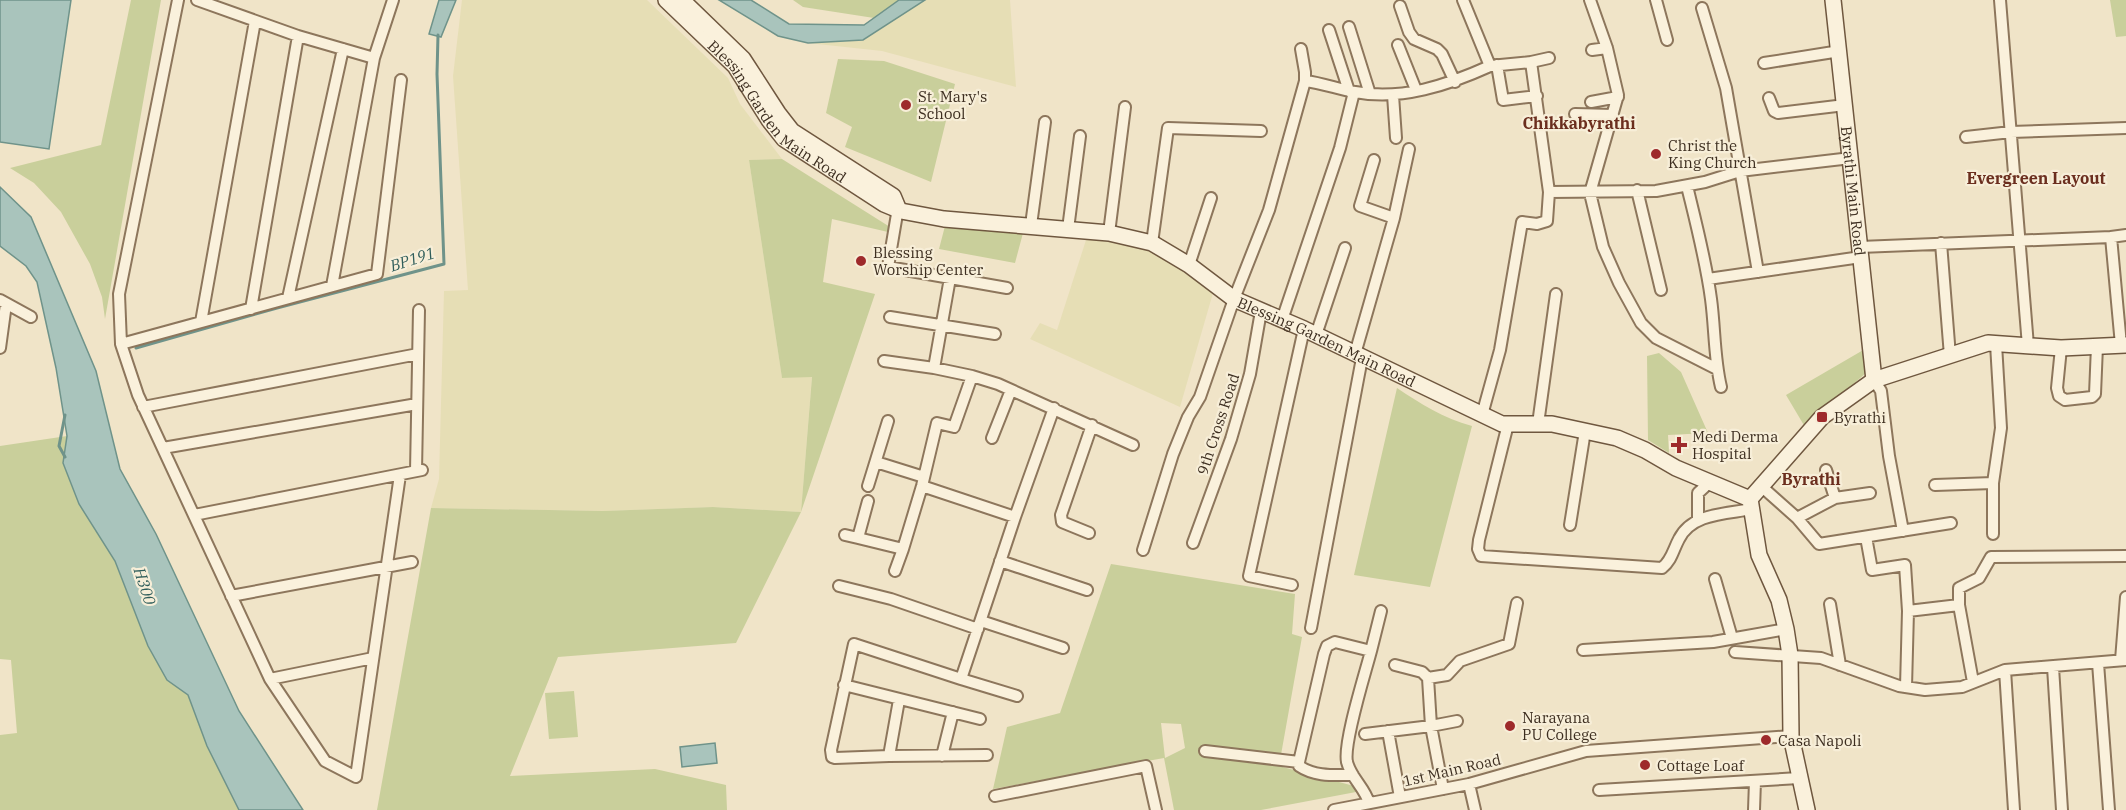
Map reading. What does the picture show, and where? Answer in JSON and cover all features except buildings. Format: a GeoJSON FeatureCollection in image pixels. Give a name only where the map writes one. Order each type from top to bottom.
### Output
{"type":"FeatureCollection","features":[{"type":"Feature","properties":{"kind":"main road","name":"Blessing Garden Main Road"},"geometry":{"type":"LineString","coordinates":[[666,0],[735,66],[769,120],[784,139],[884,204],[901,211],[944,219],[1109,232],[1152,243],[1190,265],[1234,299],[1310,332],[1502,424],[1552,424],[1617,438],[1751,504]]}},
{"type":"Feature","properties":{"kind":"main road","name":"Blessing Garden Main Road"},"geometry":{"type":"LineString","coordinates":[[682,0],[743,59],[792,131],[893,196],[898,208]]}},
{"type":"Feature","properties":{"kind":"main road","name":"Byrathi Main Road"},"geometry":{"type":"LineString","coordinates":[[1833,0],[1874,381]]}},
{"type":"Feature","properties":{"kind":"main road"},"geometry":{"type":"LineString","coordinates":[[1807,810],[1791,736],[1790,655],[1786,629],[1779,600],[1759,555],[1751,504],[1761,486],[1822,417],[1874,381],[1988,344],[2061,348],[2123,345]]}},
{"type":"Feature","properties":{"kind":"street"},"geometry":{"type":"LineString","coordinates":[[178,0],[119,294],[121,344],[143,407],[270,679],[325,761],[356,777],[400,475]]}},
{"type":"Feature","properties":{"kind":"street"},"geometry":{"type":"LineString","coordinates":[[197,0],[298,36],[374,58]]}},
{"type":"Feature","properties":{"kind":"street"},"geometry":{"type":"LineString","coordinates":[[332,286],[374,58],[393,0]]}},
{"type":"Feature","properties":{"kind":"street"},"geometry":{"type":"LineString","coordinates":[[1463,0],[1493,66],[1504,101],[1536,96]]}},
{"type":"Feature","properties":{"kind":"street"},"geometry":{"type":"LineString","coordinates":[[1590,0],[1607,48],[1618,97],[1590,193],[1603,247],[1641,323],[1656,338],[1717,369]]}},
{"type":"Feature","properties":{"kind":"street"},"geometry":{"type":"LineString","coordinates":[[1656,0],[1667,40]]}},
{"type":"Feature","properties":{"kind":"street"},"geometry":{"type":"LineString","coordinates":[[2000,0],[2028,346]]}},
{"type":"Feature","properties":{"kind":"street"},"geometry":{"type":"LineString","coordinates":[[1400,6],[1409,32],[1421,43],[1432,46],[1442,54],[1455,82]]}},
{"type":"Feature","properties":{"kind":"street"},"geometry":{"type":"LineString","coordinates":[[1702,9],[1726,88],[1758,272]]}},
{"type":"Feature","properties":{"kind":"street"},"geometry":{"type":"LineString","coordinates":[[201,322],[255,21]]}},
{"type":"Feature","properties":{"kind":"street"},"geometry":{"type":"LineString","coordinates":[[1349,27],[1370,94]]}},
{"type":"Feature","properties":{"kind":"street"},"geometry":{"type":"LineString","coordinates":[[1282,320],[1340,148],[1352,92],[1329,30]]}},
{"type":"Feature","properties":{"kind":"street"},"geometry":{"type":"LineString","coordinates":[[251,309],[298,36]]}},
{"type":"Feature","properties":{"kind":"street"},"geometry":{"type":"LineString","coordinates":[[1398,45],[1416,90]]}},
{"type":"Feature","properties":{"kind":"street"},"geometry":{"type":"LineString","coordinates":[[1592,50],[1607,48]]}},
{"type":"Feature","properties":{"kind":"street"},"geometry":{"type":"LineString","coordinates":[[288,298],[343,49]]}},
{"type":"Feature","properties":{"kind":"street"},"geometry":{"type":"LineString","coordinates":[[1143,550],[1173,454],[1188,417],[1200,397],[1234,299],[1269,210],[1305,81],[1301,49]]}},
{"type":"Feature","properties":{"kind":"street"},"geometry":{"type":"LineString","coordinates":[[1764,63],[1839,51]]}},
{"type":"Feature","properties":{"kind":"street"},"geometry":{"type":"LineString","coordinates":[[1305,81],[1352,92],[1393,95],[1455,82],[1493,66],[1549,58]]}},
{"type":"Feature","properties":{"kind":"street"},"geometry":{"type":"LineString","coordinates":[[1482,415],[1500,350],[1522,222],[1537,224],[1547,221],[1549,192],[1531,62]]}},
{"type":"Feature","properties":{"kind":"street"},"geometry":{"type":"LineString","coordinates":[[121,344],[377,274],[401,80]]}},
{"type":"Feature","properties":{"kind":"street"},"geometry":{"type":"LineString","coordinates":[[1393,95],[1396,138]]}},
{"type":"Feature","properties":{"kind":"street"},"geometry":{"type":"LineString","coordinates":[[1591,102],[1618,97]]}},
{"type":"Feature","properties":{"kind":"street"},"geometry":{"type":"LineString","coordinates":[[1769,98],[1774,111],[1778,113],[1845,105]]}},
{"type":"Feature","properties":{"kind":"street"},"geometry":{"type":"LineString","coordinates":[[1109,232],[1125,107]]}},
{"type":"Feature","properties":{"kind":"street"},"geometry":{"type":"LineString","coordinates":[[1575,114],[1613,115]]}},
{"type":"Feature","properties":{"kind":"street"},"geometry":{"type":"LineString","coordinates":[[1031,225],[1044,122]]}},
{"type":"Feature","properties":{"kind":"street"},"geometry":{"type":"LineString","coordinates":[[1152,243],[1168,128],[1261,131]]}},
{"type":"Feature","properties":{"kind":"street"},"geometry":{"type":"LineString","coordinates":[[1966,137],[2011,132],[2126,128]]}},
{"type":"Feature","properties":{"kind":"street"},"geometry":{"type":"LineString","coordinates":[[1068,229],[1080,136]]}},
{"type":"Feature","properties":{"kind":"street"},"geometry":{"type":"LineString","coordinates":[[1311,628],[1359,356],[1409,149]]}},
{"type":"Feature","properties":{"kind":"street"},"geometry":{"type":"LineString","coordinates":[[1549,192],[1656,191],[1687,186],[1740,171],[1851,158]]}},
{"type":"Feature","properties":{"kind":"street"},"geometry":{"type":"LineString","coordinates":[[1374,160],[1360,206],[1394,218]]}},
{"type":"Feature","properties":{"kind":"street"},"geometry":{"type":"LineString","coordinates":[[1687,186],[1708,279],[1716,337],[1717,369],[1721,387]]}},
{"type":"Feature","properties":{"kind":"street"},"geometry":{"type":"LineString","coordinates":[[1637,190],[1661,290]]}},
{"type":"Feature","properties":{"kind":"street"},"geometry":{"type":"LineString","coordinates":[[1190,265],[1211,198]]}},
{"type":"Feature","properties":{"kind":"street"},"geometry":{"type":"LineString","coordinates":[[898,208],[888,267],[1007,288]]}},
{"type":"Feature","properties":{"kind":"street"},"geometry":{"type":"LineString","coordinates":[[1708,279],[1861,252],[1941,243],[2126,235]]}},
{"type":"Feature","properties":{"kind":"street"},"geometry":{"type":"LineString","coordinates":[[2111,237],[2123,345]]}},
{"type":"Feature","properties":{"kind":"street"},"geometry":{"type":"LineString","coordinates":[[1941,243],[1950,356]]}},
{"type":"Feature","properties":{"kind":"street"},"geometry":{"type":"LineString","coordinates":[[1292,585],[1250,576],[1310,332],[1345,248]]}},
{"type":"Feature","properties":{"kind":"street"},"geometry":{"type":"LineString","coordinates":[[934,368],[950,278]]}},
{"type":"Feature","properties":{"kind":"street"},"geometry":{"type":"LineString","coordinates":[[1538,424],[1556,294]]}},
{"type":"Feature","properties":{"kind":"street"},"geometry":{"type":"LineString","coordinates":[[0,348],[3,302],[31,317]]}},
{"type":"Feature","properties":{"kind":"street"},"geometry":{"type":"LineString","coordinates":[[194,515],[419,471],[417,404],[419,310]]}},
{"type":"Feature","properties":{"kind":"street","name":"9th Cross Road"},"geometry":{"type":"LineString","coordinates":[[1193,543],[1231,439],[1250,374],[1261,311]]}},
{"type":"Feature","properties":{"kind":"street"},"geometry":{"type":"LineString","coordinates":[[890,317],[995,334]]}},
{"type":"Feature","properties":{"kind":"street"},"geometry":{"type":"LineString","coordinates":[[1993,534],[1993,483],[2001,428],[1996,344]]}},
{"type":"Feature","properties":{"kind":"street"},"geometry":{"type":"LineString","coordinates":[[2061,348],[2057,388],[2059,396],[2065,400],[2092,398],[2095,394],[2097,346]]}},
{"type":"Feature","properties":{"kind":"street"},"geometry":{"type":"LineString","coordinates":[[143,407],[418,354]]}},
{"type":"Feature","properties":{"kind":"street"},"geometry":{"type":"LineString","coordinates":[[884,361],[972,376],[1054,408],[1133,445]]}},
{"type":"Feature","properties":{"kind":"street"},"geometry":{"type":"LineString","coordinates":[[895,571],[923,481],[937,423],[954,427],[972,376]]}},
{"type":"Feature","properties":{"kind":"street"},"geometry":{"type":"LineString","coordinates":[[1874,381],[1881,391],[1889,456],[1903,531]]}},
{"type":"Feature","properties":{"kind":"street"},"geometry":{"type":"LineString","coordinates":[[992,438],[1011,390]]}},
{"type":"Feature","properties":{"kind":"street"},"geometry":{"type":"LineString","coordinates":[[162,448],[417,404]]}},
{"type":"Feature","properties":{"kind":"street"},"geometry":{"type":"LineString","coordinates":[[961,679],[1054,408]]}},
{"type":"Feature","properties":{"kind":"street"},"geometry":{"type":"LineString","coordinates":[[868,486],[888,421]]}},
{"type":"Feature","properties":{"kind":"street"},"geometry":{"type":"LineString","coordinates":[[1508,424],[1479,540],[1478,549],[1482,556],[1662,568],[1668,563],[1679,538],[1698,519],[1751,504]]}},
{"type":"Feature","properties":{"kind":"street"},"geometry":{"type":"LineString","coordinates":[[1089,533],[1062,522],[1060,515],[1092,425]]}},
{"type":"Feature","properties":{"kind":"street"},"geometry":{"type":"LineString","coordinates":[[1570,525],[1585,431]]}},
{"type":"Feature","properties":{"kind":"street"},"geometry":{"type":"LineString","coordinates":[[876,462],[1015,517]]}},
{"type":"Feature","properties":{"kind":"street"},"geometry":{"type":"LineString","coordinates":[[1826,470],[1835,498]]}},
{"type":"Feature","properties":{"kind":"street"},"geometry":{"type":"LineString","coordinates":[[1698,519],[1698,493],[1710,482]]}},
{"type":"Feature","properties":{"kind":"street"},"geometry":{"type":"LineString","coordinates":[[1935,485],[1993,483]]}},
{"type":"Feature","properties":{"kind":"street"},"geometry":{"type":"LineString","coordinates":[[1761,486],[1797,518],[1819,544],[1951,522]]}},
{"type":"Feature","properties":{"kind":"street"},"geometry":{"type":"LineString","coordinates":[[1797,518],[1835,498],[1870,493]]}},
{"type":"Feature","properties":{"kind":"street"},"geometry":{"type":"LineString","coordinates":[[858,538],[868,501]]}},
{"type":"Feature","properties":{"kind":"street"},"geometry":{"type":"LineString","coordinates":[[845,536],[903,549]]}},
{"type":"Feature","properties":{"kind":"street"},"geometry":{"type":"LineString","coordinates":[[1866,537],[1872,570],[1905,565],[1908,610],[1906,687]]}},
{"type":"Feature","properties":{"kind":"street"},"geometry":{"type":"LineString","coordinates":[[1973,682],[1959,605],[1959,588],[1979,578],[1991,557],[2126,556]]}},
{"type":"Feature","properties":{"kind":"street"},"geometry":{"type":"LineString","coordinates":[[1000,561],[1087,591]]}},
{"type":"Feature","properties":{"kind":"street"},"geometry":{"type":"LineString","coordinates":[[231,596],[412,562]]}},
{"type":"Feature","properties":{"kind":"street"},"geometry":{"type":"LineString","coordinates":[[1715,579],[1732,639]]}},
{"type":"Feature","properties":{"kind":"street"},"geometry":{"type":"LineString","coordinates":[[839,586],[1063,648]]}},
{"type":"Feature","properties":{"kind":"street"},"geometry":{"type":"LineString","coordinates":[[1734,652],[1821,658],[1906,687],[1925,690],[1962,687],[2005,670],[2123,660],[2126,597]]}},
{"type":"Feature","properties":{"kind":"street"},"geometry":{"type":"LineString","coordinates":[[1428,678],[1448,675],[1460,661],[1509,644],[1517,603]]}},
{"type":"Feature","properties":{"kind":"street"},"geometry":{"type":"LineString","coordinates":[[1830,604],[1840,665]]}},
{"type":"Feature","properties":{"kind":"street"},"geometry":{"type":"LineString","coordinates":[[1908,610],[1959,605]]}},
{"type":"Feature","properties":{"kind":"street"},"geometry":{"type":"LineString","coordinates":[[1369,803],[1366,793],[1348,766],[1346,749],[1381,611]]}},
{"type":"Feature","properties":{"kind":"street"},"geometry":{"type":"LineString","coordinates":[[1583,650],[1713,642],[1786,629]]}},
{"type":"Feature","properties":{"kind":"street"},"geometry":{"type":"LineString","coordinates":[[1353,775],[1316,774],[1299,766],[1299,762],[1327,646],[1337,642],[1371,651]]}},
{"type":"Feature","properties":{"kind":"street"},"geometry":{"type":"LineString","coordinates":[[987,755],[832,757],[831,750],[854,644],[1017,696]]}},
{"type":"Feature","properties":{"kind":"street"},"geometry":{"type":"LineString","coordinates":[[270,679],[373,658]]}},
{"type":"Feature","properties":{"kind":"street"},"geometry":{"type":"LineString","coordinates":[[2098,663],[2109,810]]}},
{"type":"Feature","properties":{"kind":"street"},"geometry":{"type":"LineString","coordinates":[[1395,664],[1422,672],[1428,678],[1431,726],[1443,789]]}},
{"type":"Feature","properties":{"kind":"street"},"geometry":{"type":"LineString","coordinates":[[2053,667],[2062,810]]}},
{"type":"Feature","properties":{"kind":"street"},"geometry":{"type":"LineString","coordinates":[[2005,670],[2014,810]]}},
{"type":"Feature","properties":{"kind":"street"},"geometry":{"type":"LineString","coordinates":[[844,685],[980,719]]}},
{"type":"Feature","properties":{"kind":"street"},"geometry":{"type":"LineString","coordinates":[[889,756],[899,700]]}},
{"type":"Feature","properties":{"kind":"street"},"geometry":{"type":"LineString","coordinates":[[942,756],[953,712]]}},
{"type":"Feature","properties":{"kind":"street"},"geometry":{"type":"LineString","coordinates":[[1365,734],[1457,721]]}},
{"type":"Feature","properties":{"kind":"street"},"geometry":{"type":"LineString","coordinates":[[1388,731],[1394,802]]}},
{"type":"Feature","properties":{"kind":"street","name":"1st Main Road"},"geometry":{"type":"LineString","coordinates":[[1334,810],[1369,803],[1394,802],[1469,784],[1586,751],[1791,736]]}},
{"type":"Feature","properties":{"kind":"street"},"geometry":{"type":"LineString","coordinates":[[1205,751],[1299,762]]}},
{"type":"Feature","properties":{"kind":"street"},"geometry":{"type":"LineString","coordinates":[[995,796],[1146,766],[1156,810]]}},
{"type":"Feature","properties":{"kind":"street"},"geometry":{"type":"LineString","coordinates":[[1599,790],[1799,778]]}},
{"type":"Feature","properties":{"kind":"street"},"geometry":{"type":"LineString","coordinates":[[1754,810],[1755,781]]}},
{"type":"Feature","properties":{"kind":"street"},"geometry":{"type":"LineString","coordinates":[[1469,784],[1474,810]]}},
{"type":"Feature","properties":{"kind":"shaded area"},"geometry":{"type":"Polygon","coordinates":[[[462,0],[647,0],[728,78],[740,104],[782,159],[749,160],[782,378],[812,376],[801,512],[713,507],[603,511],[431,508],[439,479],[444,291],[468,290],[453,76],[462,0]]]}},
{"type":"Feature","properties":{"kind":"shaded area"},"geometry":{"type":"Polygon","coordinates":[[[925,0],[1010,0],[1016,87],[882,51],[808,43],[863,40],[925,0]]]}},
{"type":"Feature","properties":{"kind":"shaded area"},"geometry":{"type":"Polygon","coordinates":[[[1087,237],[1154,251],[1187,269],[1213,293],[1180,407],[1030,339],[1040,323],[1057,330],[1087,237]]]}},
{"type":"Feature","properties":{"kind":"green space"},"geometry":{"type":"Polygon","coordinates":[[[131,0],[161,0],[105,319],[102,297],[90,264],[61,212],[34,183],[10,168],[101,145],[131,0]]]}},
{"type":"Feature","properties":{"kind":"green space"},"geometry":{"type":"Polygon","coordinates":[[[793,0],[899,0],[874,18],[803,7],[793,0]]]}},
{"type":"Feature","properties":{"kind":"green space"},"geometry":{"type":"Polygon","coordinates":[[[2110,0],[2126,0],[2126,36],[2116,37],[2110,0]]]}},
{"type":"Feature","properties":{"kind":"green space"},"geometry":{"type":"Polygon","coordinates":[[[838,59],[884,61],[955,84],[931,182],[845,147],[852,127],[826,113],[838,59]]]}},
{"type":"Feature","properties":{"kind":"green space"},"geometry":{"type":"Polygon","coordinates":[[[782,159],[890,227],[888,232],[832,219],[823,282],[875,294],[801,512],[812,377],[782,378],[749,160],[782,159]]]}},
{"type":"Feature","properties":{"kind":"green space"},"geometry":{"type":"Polygon","coordinates":[[[945,226],[1023,233],[1015,263],[939,249],[945,226]]]}},
{"type":"Feature","properties":{"kind":"green space"},"geometry":{"type":"Polygon","coordinates":[[[1865,349],[1867,372],[1805,427],[1786,395],[1865,349]]]}},
{"type":"Feature","properties":{"kind":"green space"},"geometry":{"type":"Polygon","coordinates":[[[1659,353],[1681,372],[1708,433],[1668,435],[1669,453],[1648,440],[1647,356],[1659,353]]]}},
{"type":"Feature","properties":{"kind":"green space"},"geometry":{"type":"Polygon","coordinates":[[[1397,388],[1442,415],[1472,426],[1430,587],[1354,575],[1397,388]]]}},
{"type":"Feature","properties":{"kind":"green space"},"geometry":{"type":"Polygon","coordinates":[[[67,436],[63,463],[79,504],[115,561],[148,646],[167,679],[188,695],[207,746],[239,810],[0,810],[0,735],[17,733],[11,660],[0,659],[0,446],[67,436]]]}},
{"type":"Feature","properties":{"kind":"green space"},"geometry":{"type":"Polygon","coordinates":[[[713,507],[801,512],[736,643],[558,657],[510,776],[655,769],[726,785],[727,810],[377,810],[431,508],[603,511],[713,507]]]}},
{"type":"Feature","properties":{"kind":"green space"},"geometry":{"type":"Polygon","coordinates":[[[1111,564],[1295,594],[1292,634],[1302,637],[1279,766],[1354,786],[1356,792],[1261,810],[1174,810],[1164,758],[993,789],[1007,727],[1060,713],[1111,564]],[[1161,723],[1165,758],[1185,748],[1181,724],[1161,723]]]}},
{"type":"Feature","properties":{"kind":"green space"},"geometry":{"type":"Polygon","coordinates":[[[574,691],[578,737],[549,739],[545,693],[574,691]]]}},
{"type":"Feature","properties":{"kind":"water"},"geometry":{"type":"Polygon","coordinates":[[[0,0],[71,0],[49,149],[0,142],[0,0]]]}},
{"type":"Feature","properties":{"kind":"water"},"geometry":{"type":"Polygon","coordinates":[[[439,0],[456,0],[441,37],[429,34],[439,0]]]}},
{"type":"Feature","properties":{"kind":"water"},"geometry":{"type":"Polygon","coordinates":[[[719,0],[751,0],[789,24],[864,25],[899,0],[925,0],[863,40],[808,43],[778,36],[719,0]]]}},
{"type":"Feature","properties":{"kind":"water"},"geometry":{"type":"Polygon","coordinates":[[[0,187],[31,217],[96,371],[120,469],[156,534],[239,711],[303,810],[239,810],[207,746],[188,695],[167,680],[148,646],[115,561],[79,504],[63,463],[67,436],[56,368],[37,282],[26,266],[0,246],[0,187]]]}},
{"type":"Feature","properties":{"kind":"water"},"geometry":{"type":"Polygon","coordinates":[[[715,743],[717,763],[682,767],[680,747],[715,743]]]}},
{"type":"Feature","properties":{"kind":"waterway","name":"BP191"},"geometry":{"type":"LineString","coordinates":[[136,348],[444,264],[437,74],[438,35]]}},
{"type":"Feature","properties":{"kind":"waterway","name":"H300"},"geometry":{"type":"LineString","coordinates":[[65,415],[59,446],[65,457]]}},
{"type":"Feature","properties":{"kind":"place","name":"St. Mary's School"},"geometry":{"type":"Point","coordinates":[906,105]}},
{"type":"Feature","properties":{"kind":"place","name":"Christ the King Church"},"geometry":{"type":"Point","coordinates":[1656,154]}},
{"type":"Feature","properties":{"kind":"place","name":"Blessing Worship Center"},"geometry":{"type":"Point","coordinates":[861,261]}},
{"type":"Feature","properties":{"kind":"place","name":"Byrathi"},"geometry":{"type":"Point","coordinates":[1822,417]}},
{"type":"Feature","properties":{"kind":"place","name":"Medi Derma Hospital"},"geometry":{"type":"Point","coordinates":[1679,445]}},
{"type":"Feature","properties":{"kind":"place","name":"Narayana PU College"},"geometry":{"type":"Point","coordinates":[1510,726]}},
{"type":"Feature","properties":{"kind":"place","name":"Casa Napoli"},"geometry":{"type":"Point","coordinates":[1766,740]}},
{"type":"Feature","properties":{"kind":"place","name":"Cottage Loaf"},"geometry":{"type":"Point","coordinates":[1645,765]}},
{"type":"Feature","properties":{"kind":"district","name":"Chikkabyrathi"},"geometry":{"type":"Point","coordinates":[1579,123]}},
{"type":"Feature","properties":{"kind":"district","name":"Evergreen Layout"},"geometry":{"type":"Point","coordinates":[2036,178]}},
{"type":"Feature","properties":{"kind":"district","name":"Byrathi"},"geometry":{"type":"Point","coordinates":[1811,479]}}]}
